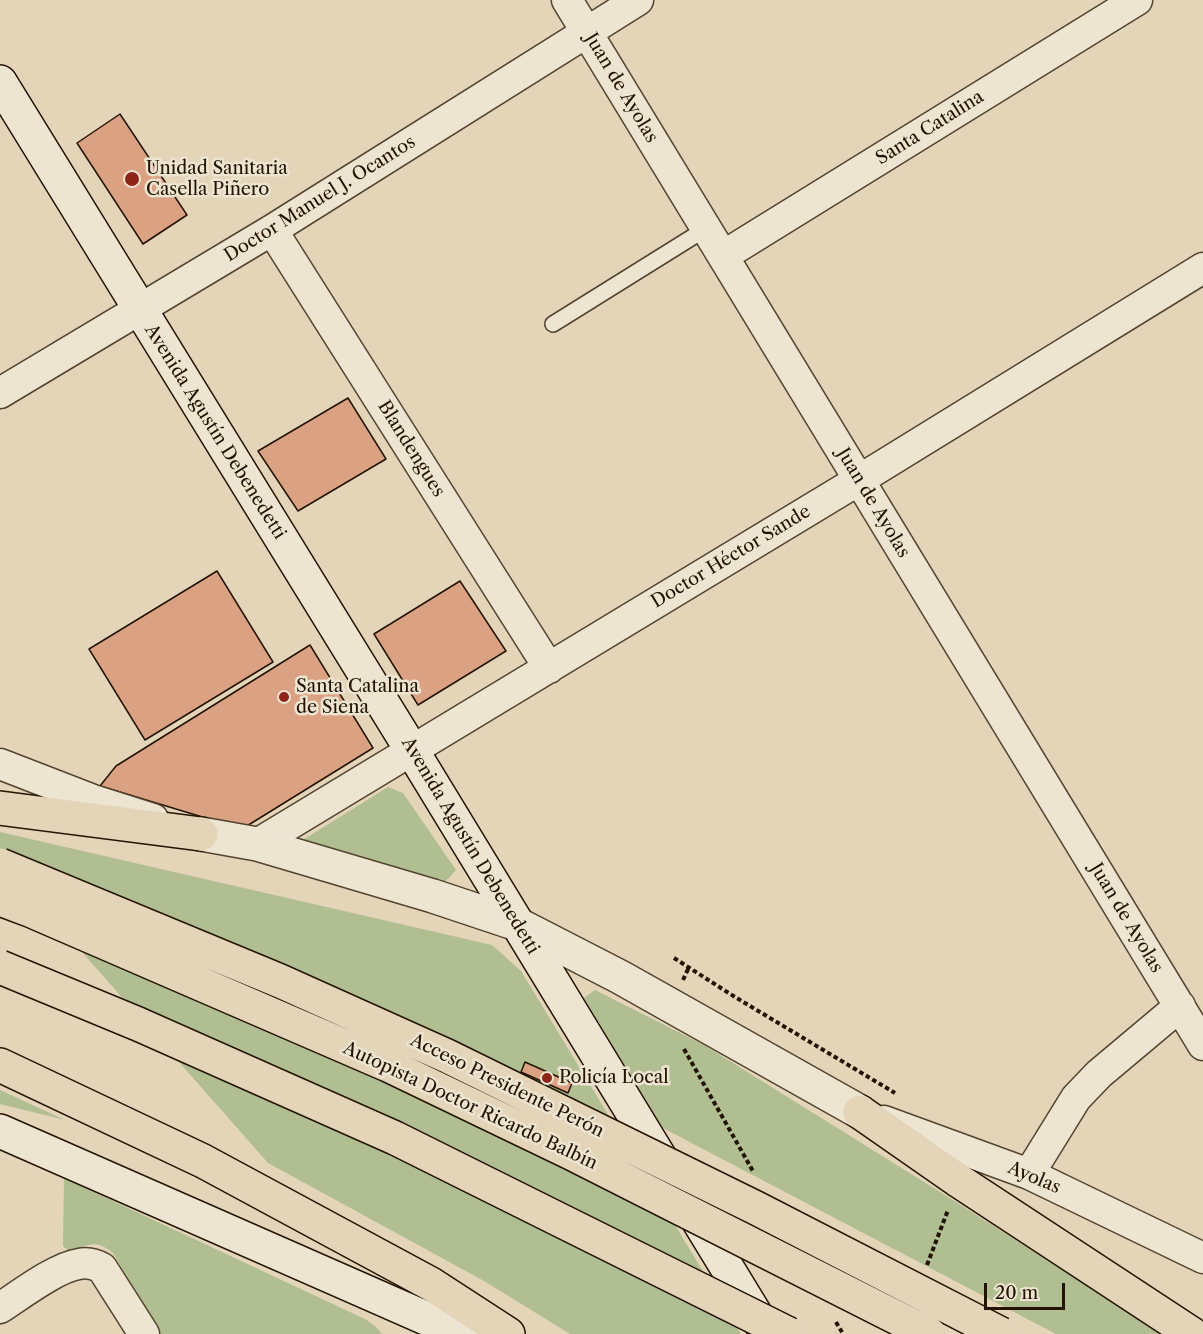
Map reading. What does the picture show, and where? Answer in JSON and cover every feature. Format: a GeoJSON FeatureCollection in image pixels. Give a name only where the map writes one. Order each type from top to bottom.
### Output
{"type":"FeatureCollection","features":[{"type":"Feature","properties":{"kind":"highway"},"geometry":{"type":"LineString","coordinates":[[0,808],[201,834]]}},
{"type":"Feature","properties":{"kind":"highway","name":"Acceso Presidente Perón"},"geometry":{"type":"LineString","coordinates":[[0,864],[280,981],[447,1056],[756,1208],[1001,1334]]}},
{"type":"Feature","properties":{"kind":"highway","name":"Autopista Doctor Ricardo Balbín"},"geometry":{"type":"LineString","coordinates":[[0,899],[388,1065],[582,1159],[929,1334]]}},
{"type":"Feature","properties":{"kind":"highway"},"geometry":{"type":"LineString","coordinates":[[0,967],[149,1029],[395,1138],[789,1334]]}},
{"type":"Feature","properties":{"kind":"highway"},"geometry":{"type":"LineString","coordinates":[[0,1065],[203,1161],[431,1284],[508,1334]]}},
{"type":"Feature","properties":{"kind":"highway"},"geometry":{"type":"LineString","coordinates":[[860,1112],[959,1181],[1192,1334]]}},
{"type":"Feature","properties":{"kind":"main road","name":"Avenida Agustín Debenedetti"},"geometry":{"type":"LineString","coordinates":[[0,82],[768,1334]]}},
{"type":"Feature","properties":{"kind":"main road"},"geometry":{"type":"LineString","coordinates":[[201,834],[257,844],[433,896],[517,924],[620,977],[860,1112]]}},
{"type":"Feature","properties":{"kind":"main road"},"geometry":{"type":"LineString","coordinates":[[0,1131],[445,1330]]}},
{"type":"Feature","properties":{"kind":"street","name":"Juan de Ayolas"},"geometry":{"type":"LineString","coordinates":[[567,0],[1203,1045]]}},
{"type":"Feature","properties":{"kind":"street","name":"Doctor Manuel J. Ocantos"},"geometry":{"type":"LineString","coordinates":[[0,393],[272,230],[638,0]]}},
{"type":"Feature","properties":{"kind":"street","name":"Santa Catalina"},"geometry":{"type":"LineString","coordinates":[[723,255],[1137,0]]}},
{"type":"Feature","properties":{"kind":"street","name":"Blandengues"},"geometry":{"type":"LineString","coordinates":[[272,230],[549,668]]}},
{"type":"Feature","properties":{"kind":"street","name":"Doctor Héctor Sande"},"geometry":{"type":"LineString","coordinates":[[257,844],[859,480],[1203,268]]}},
{"type":"Feature","properties":{"kind":"street"},"geometry":{"type":"LineString","coordinates":[[0,764],[93,800],[201,834]]}},
{"type":"Feature","properties":{"kind":"street"},"geometry":{"type":"LineString","coordinates":[[1029,1174],[1076,1098],[1099,1074],[1180,1006]]}},
{"type":"Feature","properties":{"kind":"street","name":"Ayolas"},"geometry":{"type":"LineString","coordinates":[[860,1112],[1029,1174],[1203,1258]]}},
{"type":"Feature","properties":{"kind":"street"},"geometry":{"type":"LineString","coordinates":[[0,1308],[65,1268],[92,1263],[102,1268],[144,1334]]}},
{"type":"Feature","properties":{"kind":"lane"},"geometry":{"type":"LineString","coordinates":[[553,324],[707,228]]}},
{"type":"Feature","properties":{"kind":"path"},"geometry":{"type":"LineString","coordinates":[[674,958],[744,1003],[900,1095]]}},
{"type":"Feature","properties":{"kind":"path"},"geometry":{"type":"LineString","coordinates":[[689,967],[667,1019],[756,1178]]}},
{"type":"Feature","properties":{"kind":"path"},"geometry":{"type":"LineString","coordinates":[[926,1269],[959,1181]]}},
{"type":"Feature","properties":{"kind":"path"},"geometry":{"type":"LineString","coordinates":[[832,1314],[843,1334]]}},
{"type":"Feature","properties":{"kind":"green space"},"geometry":{"type":"Polygon","coordinates":[[[388,787],[403,793],[456,870],[445,882],[298,843],[388,787]]]}},
{"type":"Feature","properties":{"kind":"green space"},"geometry":{"type":"Polygon","coordinates":[[[0,832],[492,945],[521,971],[741,1334],[570,1334],[484,1281],[268,1163],[0,859],[0,832]]]}},
{"type":"Feature","properties":{"kind":"green space"},"geometry":{"type":"Polygon","coordinates":[[[595,990],[704,1045],[1163,1334],[1056,1334],[663,1128],[584,998],[595,990]]]}},
{"type":"Feature","properties":{"kind":"green space"},"geometry":{"type":"Polygon","coordinates":[[[0,1090],[65,1120],[0,1104],[0,1090]]]}},
{"type":"Feature","properties":{"kind":"green space"},"geometry":{"type":"Polygon","coordinates":[[[64,1178],[367,1320],[382,1334],[160,1334],[113,1253],[97,1244],[87,1245],[70,1252],[63,1246],[64,1178]]]}},
{"type":"Feature","properties":{"kind":"building","name":"Unidad Sanitaria Casella Piñero"},"geometry":{"type":"Polygon","coordinates":[[[120,114],[187,215],[143,244],[77,143],[120,114]]]}},
{"type":"Feature","properties":{"kind":"building"},"geometry":{"type":"Polygon","coordinates":[[[348,398],[386,459],[298,511],[258,451],[348,398]]]}},
{"type":"Feature","properties":{"kind":"building"},"geometry":{"type":"Polygon","coordinates":[[[217,571],[273,662],[145,740],[89,649],[217,571]]]}},
{"type":"Feature","properties":{"kind":"building"},"geometry":{"type":"Polygon","coordinates":[[[460,581],[506,651],[418,705],[374,634],[460,581]]]}},
{"type":"Feature","properties":{"kind":"building","name":"Santa Catalina de Siena"},"geometry":{"type":"Polygon","coordinates":[[[310,645],[373,748],[242,829],[100,786],[116,766],[310,645]]]}},
{"type":"Feature","properties":{"kind":"building","name":"Policía Local"},"geometry":{"type":"Polygon","coordinates":[[[525,1062],[572,1083],[568,1093],[521,1072],[525,1062]]]}},
{"type":"Feature","properties":{"kind":"place","name":"Unidad Sanitaria Casella Piñero"},"geometry":{"type":"Point","coordinates":[132,179]}},
{"type":"Feature","properties":{"kind":"place","name":"Santa Catalina de Siena"},"geometry":{"type":"Point","coordinates":[284,697]}},
{"type":"Feature","properties":{"kind":"place","name":"Policía Local"},"geometry":{"type":"Point","coordinates":[547,1078]}}]}
